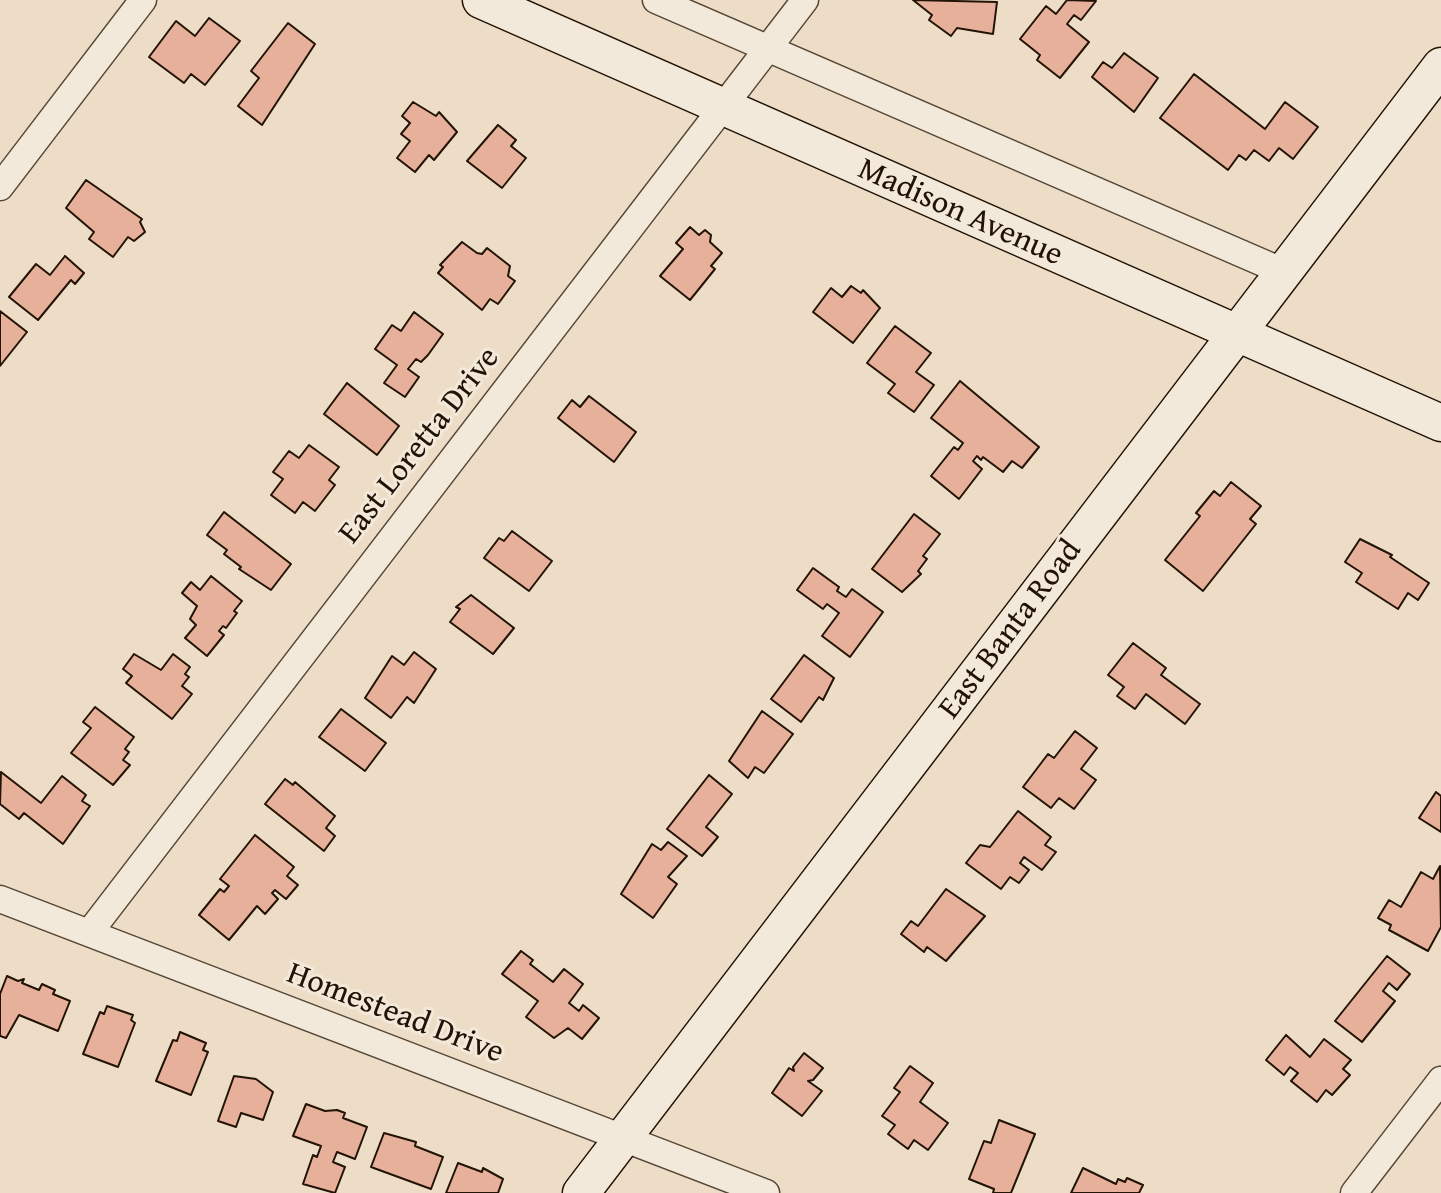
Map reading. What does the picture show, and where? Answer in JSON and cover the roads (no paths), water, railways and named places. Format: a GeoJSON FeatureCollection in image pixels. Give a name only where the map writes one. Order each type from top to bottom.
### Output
{"type":"FeatureCollection","features":[{"type":"Feature","properties":{"kind":"street"},"geometry":{"type":"LineString","coordinates":[[0,187],[143,0]]}},
{"type":"Feature","properties":{"kind":"street","name":"Madison Avenue"},"geometry":{"type":"LineString","coordinates":[[481,0],[1441,423]]}},
{"type":"Feature","properties":{"kind":"street"},"geometry":{"type":"LineString","coordinates":[[656,0],[1284,272]]}},
{"type":"Feature","properties":{"kind":"street","name":"East Loretta Drive"},"geometry":{"type":"LineString","coordinates":[[89,933],[805,0]]}},
{"type":"Feature","properties":{"kind":"street","name":"East Banta Road"},"geometry":{"type":"LineString","coordinates":[[581,1193],[1441,66]]}},
{"type":"Feature","properties":{"kind":"street","name":"Homestead Drive"},"geometry":{"type":"LineString","coordinates":[[0,899],[766,1193]]}},
{"type":"Feature","properties":{"kind":"street"},"geometry":{"type":"LineString","coordinates":[[1354,1193],[1441,1080]]}}]}
